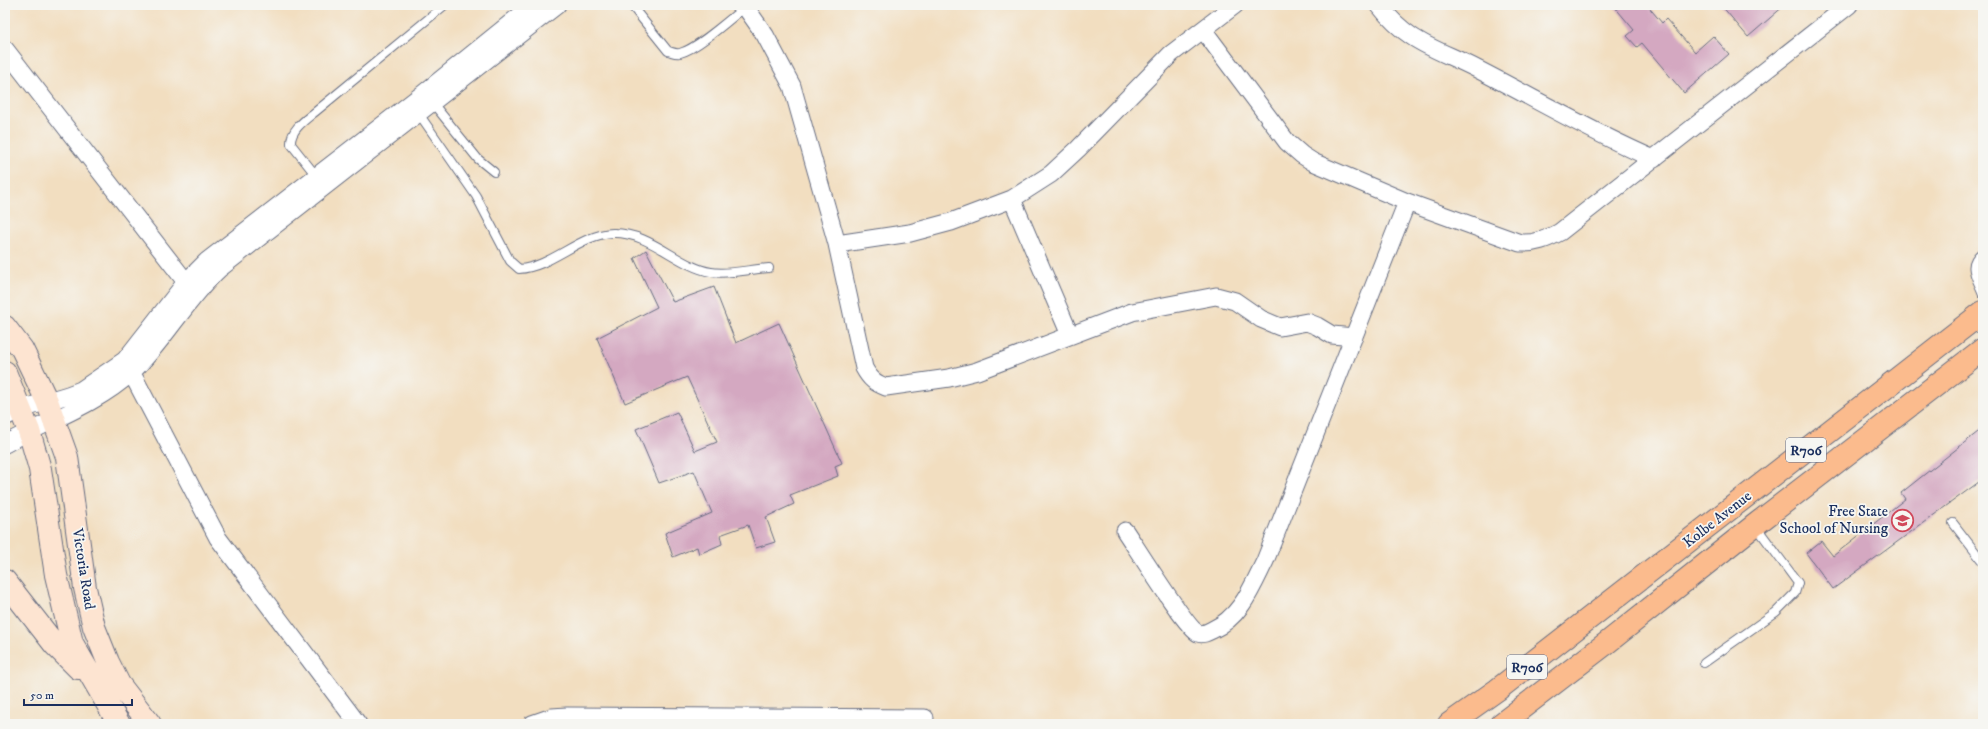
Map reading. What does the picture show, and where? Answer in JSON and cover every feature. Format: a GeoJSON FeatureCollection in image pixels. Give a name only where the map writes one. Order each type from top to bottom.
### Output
{"type":"FeatureCollection","features":[{"type":"Feature","properties":{"kind":"main road","name":"Kolbe Avenue"},"geometry":{"type":"LineString","coordinates":[[1449,724],[1497,690],[1983,312]]}},
{"type":"Feature","properties":{"kind":"main road","name":"Kolbe Avenue"},"geometry":{"type":"LineString","coordinates":[[1501,724],[1608,642],[1754,525],[1983,349]]}},
{"type":"Feature","properties":{"kind":"main road"},"geometry":{"type":"LineString","coordinates":[[1738,503],[1754,525]]}},
{"type":"Feature","properties":{"kind":"street"},"geometry":{"type":"LineString","coordinates":[[421,103],[533,5]]}},
{"type":"Feature","properties":{"kind":"street"},"geometry":{"type":"LineString","coordinates":[[837,244],[910,233],[952,222],[1012,199],[1051,174],[1078,149],[1171,54],[1204,31],[1235,5]]}},
{"type":"Feature","properties":{"kind":"street"},"geometry":{"type":"LineString","coordinates":[[1379,5],[1388,17],[1408,35],[1421,44],[1477,69],[1614,142],[1654,159]]}},
{"type":"Feature","properties":{"kind":"street"},"geometry":{"type":"LineString","coordinates":[[1204,31],[1286,142],[1302,155],[1318,164],[1407,202],[1520,243],[1529,243],[1550,238],[1560,232],[1849,5]]}},
{"type":"Feature","properties":{"kind":"street"},"geometry":{"type":"LineString","coordinates":[[13,413],[51,411],[104,393],[128,367],[223,248],[321,181],[421,103],[554,6]]}},
{"type":"Feature","properties":{"kind":"street"},"geometry":{"type":"LineString","coordinates":[[745,6],[765,35],[792,86],[837,244],[864,368],[870,378],[877,384],[886,387],[949,378],[1008,360],[1132,312],[1216,296],[1236,302],[1261,319],[1280,327],[1307,322],[1332,335],[1354,336]]}},
{"type":"Feature","properties":{"kind":"street"},"geometry":{"type":"LineString","coordinates":[[5,49],[191,287]]}},
{"type":"Feature","properties":{"kind":"street"},"geometry":{"type":"LineString","coordinates":[[1012,199],[1070,335]]}},
{"type":"Feature","properties":{"kind":"street"},"geometry":{"type":"LineString","coordinates":[[1125,532],[1191,628],[1197,633],[1203,634],[1229,620],[1239,610],[1265,561],[1407,202]]}},
{"type":"Feature","properties":{"kind":"street","name":"Victoria Road"},"geometry":{"type":"LineString","coordinates":[[5,327],[22,349],[51,411],[67,457],[85,588],[94,627],[108,662],[119,684],[150,724]]}},
{"type":"Feature","properties":{"kind":"street"},"geometry":{"type":"LineString","coordinates":[[128,367],[218,538],[358,724]]}},
{"type":"Feature","properties":{"kind":"street","name":"Victoria Road"},"geometry":{"type":"LineString","coordinates":[[5,372],[13,413],[29,431],[40,469],[63,611],[72,643],[120,724]]}},
{"type":"Feature","properties":{"kind":"street"},"geometry":{"type":"LineString","coordinates":[[5,444],[29,431],[51,411]]}},
{"type":"Feature","properties":{"kind":"street"},"geometry":{"type":"LineString","coordinates":[[5,580],[55,645],[94,682]]}},
{"type":"Feature","properties":{"kind":"street"},"geometry":{"type":"LineString","coordinates":[[532,724],[552,717],[566,716],[925,718]]}},
{"type":"Feature","properties":{"kind":"lane"},"geometry":{"type":"LineString","coordinates":[[321,181],[291,144],[291,139],[299,125],[445,5]]}},
{"type":"Feature","properties":{"kind":"lane"},"geometry":{"type":"LineString","coordinates":[[631,5],[668,51],[675,54],[681,53],[693,47],[745,6]]}},
{"type":"Feature","properties":{"kind":"lane"},"geometry":{"type":"LineString","coordinates":[[421,103],[478,159],[494,172]]}},
{"type":"Feature","properties":{"kind":"lane"},"geometry":{"type":"LineString","coordinates":[[421,103],[476,196],[510,261],[519,269],[541,264],[596,237],[612,233],[624,234],[656,245],[695,267],[711,272],[769,268]]}},
{"type":"Feature","properties":{"kind":"lane"},"geometry":{"type":"LineString","coordinates":[[1983,252],[1975,257],[1972,266],[1983,294]]}},
{"type":"Feature","properties":{"kind":"lane"},"geometry":{"type":"LineString","coordinates":[[1953,522],[1983,562]]}},
{"type":"Feature","properties":{"kind":"lane"},"geometry":{"type":"LineString","coordinates":[[1704,663],[1776,612],[1795,593],[1798,583],[1754,525]]}},
{"type":"Feature","properties":{"kind":"building"},"geometry":{"type":"Polygon","coordinates":[[[1613,5],[1647,5],[1662,23],[1666,19],[1695,52],[1713,36],[1729,54],[1684,93],[1642,43],[1637,47],[1627,36],[1634,30],[1613,5]]]}},
{"type":"Feature","properties":{"kind":"building"},"geometry":{"type":"Polygon","coordinates":[[[1721,5],[1785,5],[1748,37],[1721,5]]]}},
{"type":"Feature","properties":{"kind":"building"},"geometry":{"type":"Polygon","coordinates":[[[646,250],[673,302],[714,287],[736,343],[779,323],[842,463],[835,466],[838,476],[790,495],[794,504],[766,517],[775,542],[756,548],[748,525],[720,535],[722,544],[699,554],[697,547],[673,557],[665,533],[712,513],[694,471],[659,483],[636,429],[677,412],[695,451],[717,442],[687,377],[625,403],[597,338],[657,307],[634,258],[646,250]]]}},
{"type":"Feature","properties":{"kind":"building","name":"Free State School of Nursing"},"geometry":{"type":"Polygon","coordinates":[[[1983,428],[1983,479],[1833,589],[1806,553],[1821,541],[1833,556],[1905,499],[1901,493],[1983,428]]]}},
{"type":"Feature","properties":{"kind":"place","name":"Free State School of Nursing"},"geometry":{"type":"Point","coordinates":[1903,520]}}]}
